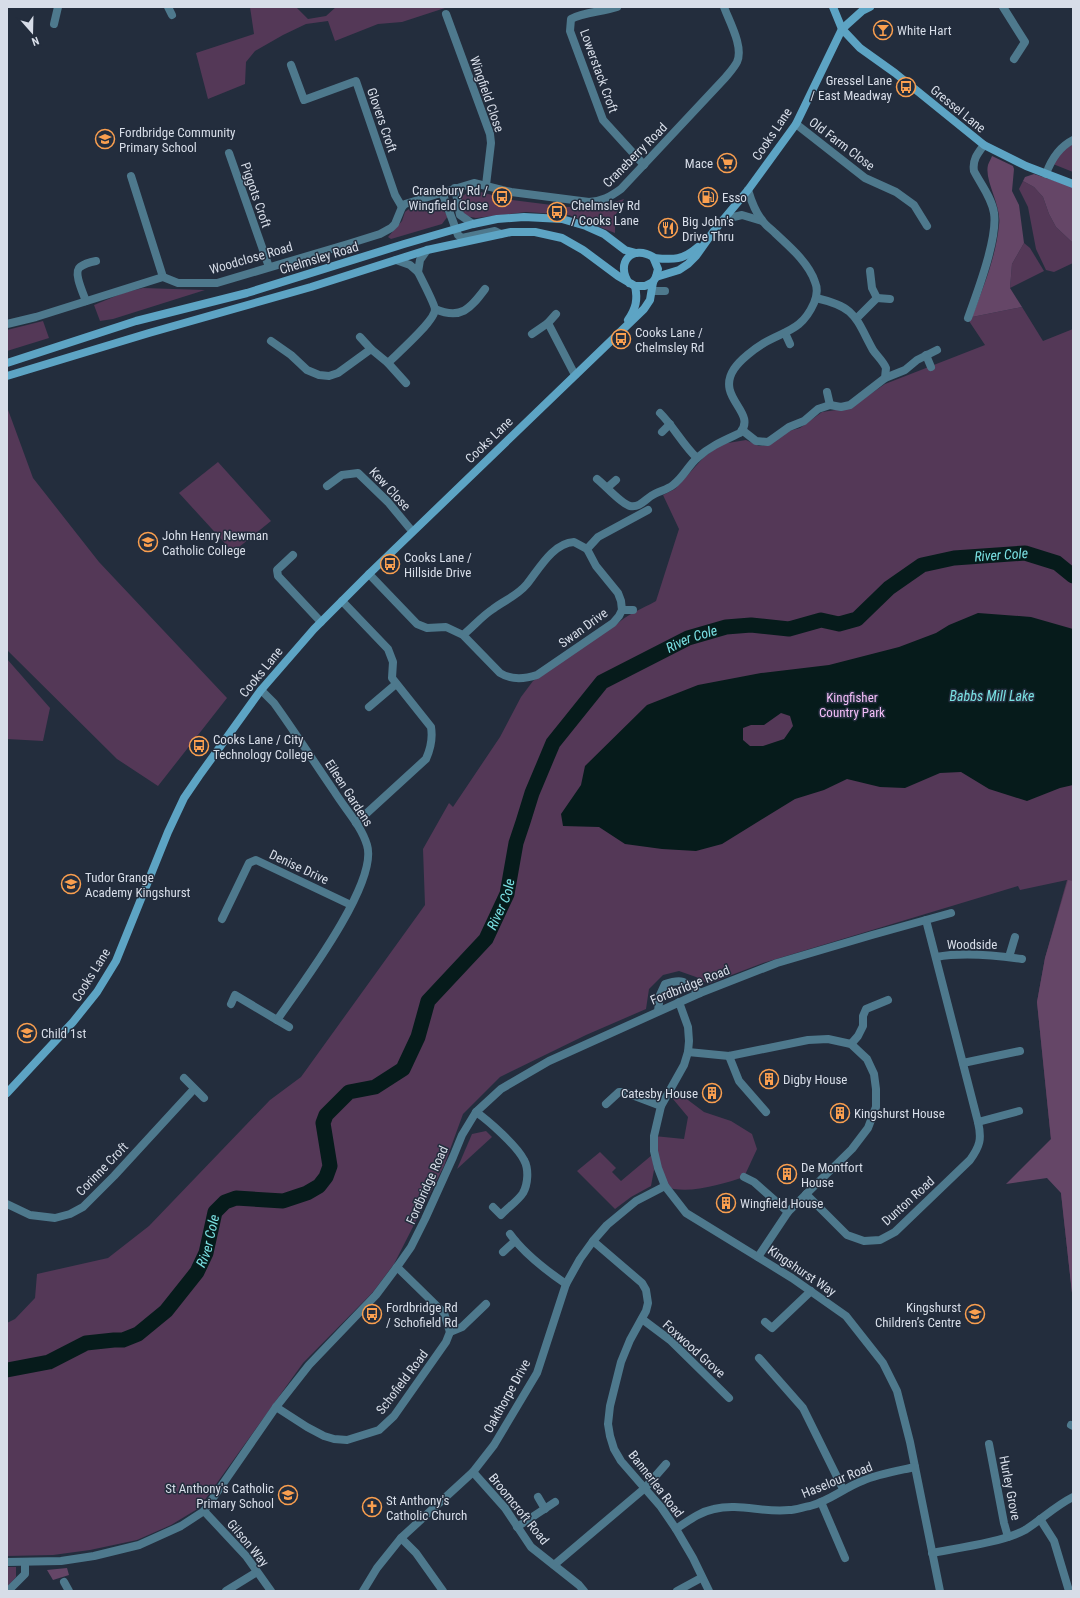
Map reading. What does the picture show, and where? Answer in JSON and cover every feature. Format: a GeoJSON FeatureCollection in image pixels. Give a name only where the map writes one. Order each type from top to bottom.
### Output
{"type":"FeatureCollection","features":[{"type":"Feature","properties":{"kind":"street"},"geometry":{"type":"LineString","coordinates":[[54,24],[58,7]]}},
{"type":"Feature","properties":{"kind":"street"},"geometry":{"type":"LineString","coordinates":[[168,7],[172,15]]}},
{"type":"Feature","properties":{"kind":"street","name":"Lowerstack Croft"},"geometry":{"type":"LineString","coordinates":[[617,7],[605,11],[577,15],[571,19],[570,31],[603,120],[644,165]]}},
{"type":"Feature","properties":{"kind":"street","name":"Craneberry Road"},"geometry":{"type":"LineString","coordinates":[[442,192],[474,183],[511,192],[589,202],[600,201],[610,197],[621,189],[644,165],[725,78],[737,62],[737,40],[724,7]]}},
{"type":"Feature","properties":{"kind":"street"},"geometry":{"type":"LineString","coordinates":[[833,7],[842,29],[862,11],[870,7]]}},
{"type":"Feature","properties":{"kind":"street"},"geometry":{"type":"LineString","coordinates":[[1003,7],[1025,42],[1014,59]]}},
{"type":"Feature","properties":{"kind":"street","name":"Wingfield Close"},"geometry":{"type":"LineString","coordinates":[[446,14],[490,134],[491,143],[486,185]]}},
{"type":"Feature","properties":{"kind":"street","name":"Cooks Lane"},"geometry":{"type":"LineString","coordinates":[[632,284],[645,286],[655,279],[679,270],[696,256],[748,190],[796,124],[842,29]]}},
{"type":"Feature","properties":{"kind":"street","name":"Gressel Lane"},"geometry":{"type":"LineString","coordinates":[[842,29],[860,48],[895,73],[984,145],[1026,166],[1073,184]]}},
{"type":"Feature","properties":{"kind":"street","name":"Glovers Croft"},"geometry":{"type":"LineString","coordinates":[[291,65],[304,100],[356,81],[395,195],[402,207]]}},
{"type":"Feature","properties":{"kind":"street","name":"Old Farm Close"},"geometry":{"type":"LineString","coordinates":[[796,124],[865,178],[896,192],[914,205],[927,226]]}},
{"type":"Feature","properties":{"kind":"street"},"geometry":{"type":"LineString","coordinates":[[1046,174],[1050,162],[1068,142],[1073,140]]}},
{"type":"Feature","properties":{"kind":"street"},"geometry":{"type":"LineString","coordinates":[[968,318],[979,286],[994,232],[992,206],[974,171],[973,166],[978,153],[984,145]]}},
{"type":"Feature","properties":{"kind":"street","name":"Piggots Croft"},"geometry":{"type":"LineString","coordinates":[[229,153],[269,267]]}},
{"type":"Feature","properties":{"kind":"street"},"geometry":{"type":"LineString","coordinates":[[7,324],[36,317],[163,277],[131,176]]}},
{"type":"Feature","properties":{"kind":"street"},"geometry":{"type":"LineString","coordinates":[[455,188],[456,202],[460,215],[473,224]]}},
{"type":"Feature","properties":{"kind":"street"},"geometry":{"type":"LineString","coordinates":[[597,479],[608,487],[620,501],[628,506],[633,506],[644,502],[651,496],[672,487],[697,458],[713,446],[740,433],[742,430],[745,424],[745,418],[730,392],[730,376],[735,368],[751,352],[785,333],[809,315],[816,298],[816,282],[800,258],[762,221],[752,204],[748,190]]}},
{"type":"Feature","properties":{"kind":"street"},"geometry":{"type":"LineString","coordinates":[[402,207],[413,201],[442,192],[458,234],[462,238],[495,231],[501,234]]}},
{"type":"Feature","properties":{"kind":"street","name":"Woodclose Road"},"geometry":{"type":"LineString","coordinates":[[163,277],[178,282],[217,283],[386,231],[394,224],[402,207]]}},
{"type":"Feature","properties":{"kind":"street"},"geometry":{"type":"LineString","coordinates":[[725,219],[742,215],[762,221]]}},
{"type":"Feature","properties":{"kind":"street","name":"Chelmsley Road"},"geometry":{"type":"LineString","coordinates":[[7,363],[136,321],[247,293],[404,244],[473,224],[497,219],[524,217],[562,219],[586,226],[604,234],[625,250],[636,253]]}},
{"type":"Feature","properties":{"kind":"street","name":"Chelmsley Road"},"geometry":{"type":"LineString","coordinates":[[7,376],[149,333],[310,287],[428,250],[511,232],[535,232],[562,238],[583,250],[618,276],[632,284]]}},
{"type":"Feature","properties":{"kind":"street","name":"Cooks Lane"},"geometry":{"type":"LineString","coordinates":[[620,330],[634,311],[637,304],[637,297],[632,284],[625,276],[623,269],[629,258],[636,253],[646,253],[654,258],[670,260],[679,259],[691,253],[706,242]]}},
{"type":"Feature","properties":{"kind":"street"},"geometry":{"type":"LineString","coordinates":[[418,272],[420,260],[428,250]]}},
{"type":"Feature","properties":{"kind":"street","name":"Cooks Lane"},"geometry":{"type":"LineString","coordinates":[[7,1093],[73,1022],[97,992],[116,961],[168,832],[184,798],[261,690],[321,622],[412,531],[620,330],[644,309],[650,300],[658,266],[654,258]]}},
{"type":"Feature","properties":{"kind":"street"},"geometry":{"type":"LineString","coordinates":[[388,362],[409,343],[433,317],[435,309],[418,272],[410,265],[396,260]]}},
{"type":"Feature","properties":{"kind":"street"},"geometry":{"type":"LineString","coordinates":[[86,301],[77,274],[80,266],[96,261]]}},
{"type":"Feature","properties":{"kind":"street"},"geometry":{"type":"LineString","coordinates":[[870,271],[872,288],[877,298]]}},
{"type":"Feature","properties":{"kind":"street"},"geometry":{"type":"LineString","coordinates":[[435,309],[446,314],[465,310],[485,289]]}},
{"type":"Feature","properties":{"kind":"street"},"geometry":{"type":"LineString","coordinates":[[652,291],[665,291]]}},
{"type":"Feature","properties":{"kind":"street"},"geometry":{"type":"LineString","coordinates":[[816,298],[834,302],[844,307],[857,318],[874,352],[886,368],[885,378]]}},
{"type":"Feature","properties":{"kind":"street"},"geometry":{"type":"LineString","coordinates":[[857,318],[877,298],[890,299]]}},
{"type":"Feature","properties":{"kind":"street"},"geometry":{"type":"LineString","coordinates":[[532,334],[548,323],[556,314]]}},
{"type":"Feature","properties":{"kind":"street"},"geometry":{"type":"LineString","coordinates":[[548,323],[574,375]]}},
{"type":"Feature","properties":{"kind":"street"},"geometry":{"type":"LineString","coordinates":[[785,333],[790,344]]}},
{"type":"Feature","properties":{"kind":"street"},"geometry":{"type":"LineString","coordinates":[[360,337],[371,349],[388,362],[406,384]]}},
{"type":"Feature","properties":{"kind":"street"},"geometry":{"type":"LineString","coordinates":[[270,341],[291,355],[307,370],[319,375],[328,376],[338,373],[371,349]]}},
{"type":"Feature","properties":{"kind":"street"},"geometry":{"type":"LineString","coordinates":[[742,430],[756,441],[768,442],[789,427],[804,421],[818,409],[830,405],[841,407],[850,406],[885,378],[906,370],[917,360],[937,350]]}},
{"type":"Feature","properties":{"kind":"street"},"geometry":{"type":"LineString","coordinates":[[926,355],[931,367]]}},
{"type":"Feature","properties":{"kind":"street"},"geometry":{"type":"LineString","coordinates":[[827,392],[830,405]]}},
{"type":"Feature","properties":{"kind":"street"},"geometry":{"type":"LineString","coordinates":[[660,413],[688,449],[697,458]]}},
{"type":"Feature","properties":{"kind":"street"},"geometry":{"type":"LineString","coordinates":[[662,432],[670,424]]}},
{"type":"Feature","properties":{"kind":"street","name":"Kew Close"},"geometry":{"type":"LineString","coordinates":[[327,486],[342,474],[358,473],[388,502],[412,531]]}},
{"type":"Feature","properties":{"kind":"street"},"geometry":{"type":"LineString","coordinates":[[608,487],[616,480]]}},
{"type":"Feature","properties":{"kind":"street"},"geometry":{"type":"LineString","coordinates":[[463,635],[493,608],[512,598],[527,585],[543,563],[563,545],[574,542],[587,549],[598,537],[648,510]]}},
{"type":"Feature","properties":{"kind":"street","name":"Swan Drive"},"geometry":{"type":"LineString","coordinates":[[369,574],[417,624],[427,628],[446,627],[463,635],[500,673],[506,677],[531,677],[537,675],[613,623],[622,610],[618,593],[596,566],[587,549]]}},
{"type":"Feature","properties":{"kind":"street"},"geometry":{"type":"LineString","coordinates":[[293,555],[277,570],[278,576],[321,622]]}},
{"type":"Feature","properties":{"kind":"street"},"geometry":{"type":"LineString","coordinates":[[342,601],[388,649],[393,662],[392,678],[431,727],[432,736],[431,750],[426,759],[356,823]]}},
{"type":"Feature","properties":{"kind":"street"},"geometry":{"type":"LineString","coordinates":[[622,610],[633,610]]}},
{"type":"Feature","properties":{"kind":"street"},"geometry":{"type":"LineString","coordinates":[[369,707],[396,684]]}},
{"type":"Feature","properties":{"kind":"street","name":"Eileen Gardens"},"geometry":{"type":"LineString","coordinates":[[261,690],[274,704],[356,823],[368,846],[367,868],[342,923],[277,1020]]}},
{"type":"Feature","properties":{"kind":"street","name":"Denise Drive"},"geometry":{"type":"LineString","coordinates":[[222,919],[249,863],[256,860],[351,905]]}},
{"type":"Feature","properties":{"kind":"street","name":"Fordbridge Road"},"geometry":{"type":"LineString","coordinates":[[7,1562],[61,1561],[94,1556],[139,1545],[181,1526],[204,1511],[276,1406],[309,1365],[376,1295],[397,1267],[411,1247],[425,1219],[462,1135],[476,1112],[488,1099],[508,1083],[549,1061],[658,1011],[777,963],[951,913]]}},
{"type":"Feature","properties":{"kind":"street","name":"Dunton Road"},"geometry":{"type":"LineString","coordinates":[[806,1194],[847,1235],[864,1241],[880,1240],[895,1232],[970,1160],[977,1151],[981,1136],[978,1122],[926,920]]}},
{"type":"Feature","properties":{"kind":"street","name":"Woodside"},"geometry":{"type":"LineString","coordinates":[[1009,957],[1015,937]]}},
{"type":"Feature","properties":{"kind":"street","name":"Woodside"},"geometry":{"type":"LineString","coordinates":[[936,957],[952,954],[1022,959]]}},
{"type":"Feature","properties":{"kind":"street"},"geometry":{"type":"LineString","coordinates":[[658,1011],[660,995],[665,984],[677,980],[688,983],[700,993]]}},
{"type":"Feature","properties":{"kind":"street"},"geometry":{"type":"LineString","coordinates":[[231,1004],[235,995],[289,1027]]}},
{"type":"Feature","properties":{"kind":"street"},"geometry":{"type":"LineString","coordinates":[[851,1044],[858,1036],[863,1026],[863,1016],[866,1009],[888,1000]]}},
{"type":"Feature","properties":{"kind":"street","name":"Kingshurst Way"},"geometry":{"type":"LineString","coordinates":[[679,1002],[688,1027],[688,1052],[684,1065],[661,1106],[654,1136],[654,1151],[658,1168],[665,1186],[686,1213],[811,1291],[846,1316],[884,1363],[897,1390],[915,1467],[940,1591]]}},
{"type":"Feature","properties":{"kind":"street"},"geometry":{"type":"LineString","coordinates":[[688,1052],[729,1056],[808,1040],[828,1039],[851,1044],[867,1059],[874,1074],[876,1107],[868,1128],[852,1149],[788,1212],[758,1257]]}},
{"type":"Feature","properties":{"kind":"street"},"geometry":{"type":"LineString","coordinates":[[963,1063],[1020,1051]]}},
{"type":"Feature","properties":{"kind":"street"},"geometry":{"type":"LineString","coordinates":[[729,1056],[738,1081],[766,1112]]}},
{"type":"Feature","properties":{"kind":"street"},"geometry":{"type":"LineString","coordinates":[[184,1078],[204,1098]]}},
{"type":"Feature","properties":{"kind":"street","name":"Corinne Croft"},"geometry":{"type":"LineString","coordinates":[[7,1204],[30,1215],[55,1218],[70,1214],[83,1207],[114,1176],[194,1089]]}},
{"type":"Feature","properties":{"kind":"street"},"geometry":{"type":"LineString","coordinates":[[606,1104],[619,1092],[624,1092],[661,1106]]}},
{"type":"Feature","properties":{"kind":"street"},"geometry":{"type":"LineString","coordinates":[[978,1122],[1019,1111]]}},
{"type":"Feature","properties":{"kind":"street"},"geometry":{"type":"LineString","coordinates":[[476,1112],[488,1121],[521,1155],[526,1167],[527,1175],[523,1193],[501,1215],[493,1207]]}},
{"type":"Feature","properties":{"kind":"street"},"geometry":{"type":"LineString","coordinates":[[744,1177],[754,1182],[788,1212]]}},
{"type":"Feature","properties":{"kind":"street","name":"Oakthorpe Drive"},"geometry":{"type":"LineString","coordinates":[[364,1591],[377,1568],[401,1538],[473,1472],[494,1445],[536,1373],[566,1284],[580,1259],[593,1241],[607,1225],[636,1201],[665,1186]]}},
{"type":"Feature","properties":{"kind":"street"},"geometry":{"type":"LineString","coordinates":[[510,1234],[515,1241],[553,1275],[566,1284]]}},
{"type":"Feature","properties":{"kind":"street"},"geometry":{"type":"LineString","coordinates":[[503,1252],[515,1241]]}},
{"type":"Feature","properties":{"kind":"street","name":"Bannerlea Road"},"geometry":{"type":"LineString","coordinates":[[593,1241],[642,1283],[646,1290],[648,1303],[642,1319],[630,1340],[621,1362],[610,1406],[608,1424],[614,1449],[676,1529],[693,1558],[701,1578],[709,1591]]}},
{"type":"Feature","properties":{"kind":"street"},"geometry":{"type":"LineString","coordinates":[[397,1267],[444,1313],[450,1332],[462,1327],[486,1304]]}},
{"type":"Feature","properties":{"kind":"street"},"geometry":{"type":"LineString","coordinates":[[766,1322],[772,1328],[811,1291]]}},
{"type":"Feature","properties":{"kind":"street","name":"Foxwood Grove"},"geometry":{"type":"LineString","coordinates":[[642,1319],[670,1340],[730,1398]]}},
{"type":"Feature","properties":{"kind":"street","name":"Schofield Road"},"geometry":{"type":"LineString","coordinates":[[276,1406],[307,1427],[324,1436],[334,1439],[347,1440],[379,1430],[394,1416],[446,1342],[450,1332]]}},
{"type":"Feature","properties":{"kind":"street"},"geometry":{"type":"LineString","coordinates":[[759,1358],[803,1408],[842,1489]]}},
{"type":"Feature","properties":{"kind":"street","name":"Hurley Grove"},"geometry":{"type":"LineString","coordinates":[[989,1444],[1008,1537]]}},
{"type":"Feature","properties":{"kind":"street"},"geometry":{"type":"LineString","coordinates":[[554,1565],[645,1488],[666,1464]]}},
{"type":"Feature","properties":{"kind":"street","name":"Haselour Road"},"geometry":{"type":"LineString","coordinates":[[676,1529],[698,1514],[714,1509],[734,1507],[767,1510],[790,1510],[821,1502],[842,1489],[863,1480],[915,1467]]}},
{"type":"Feature","properties":{"kind":"street","name":"Broomcroft Road"},"geometry":{"type":"LineString","coordinates":[[473,1472],[505,1508],[531,1547],[579,1585],[584,1591]]}},
{"type":"Feature","properties":{"kind":"street"},"geometry":{"type":"LineString","coordinates":[[538,1497],[545,1509]]}},
{"type":"Feature","properties":{"kind":"street"},"geometry":{"type":"LineString","coordinates":[[932,1553],[1008,1537],[1024,1530],[1073,1497]]}},
{"type":"Feature","properties":{"kind":"street"},"geometry":{"type":"LineString","coordinates":[[517,1527],[555,1502]]}},
{"type":"Feature","properties":{"kind":"street"},"geometry":{"type":"LineString","coordinates":[[821,1502],[845,1558]]}},
{"type":"Feature","properties":{"kind":"street","name":"Gilson Way"},"geometry":{"type":"LineString","coordinates":[[204,1511],[246,1556],[271,1591]]}},
{"type":"Feature","properties":{"kind":"street"},"geometry":{"type":"LineString","coordinates":[[1040,1519],[1054,1541],[1069,1591]]}},
{"type":"Feature","properties":{"kind":"street"},"geometry":{"type":"LineString","coordinates":[[401,1538],[416,1553],[443,1591]]}},
{"type":"Feature","properties":{"kind":"street"},"geometry":{"type":"LineString","coordinates":[[8,1591],[25,1574],[25,1562]]}},
{"type":"Feature","properties":{"kind":"street"},"geometry":{"type":"LineString","coordinates":[[226,1591],[257,1572]]}},
{"type":"Feature","properties":{"kind":"street"},"geometry":{"type":"LineString","coordinates":[[677,1591],[701,1578]]}},
{"type":"Feature","properties":{"kind":"street"},"geometry":{"type":"LineString","coordinates":[[64,1582],[69,1591]]}},
{"type":"Feature","properties":{"kind":"green space"},"geometry":{"type":"Polygon","coordinates":[[[250,7],[296,7],[308,19],[326,16],[336,7],[448,7],[402,22],[378,24],[335,41],[328,21],[306,24],[255,51],[246,62],[245,84],[208,99],[196,53],[254,34],[250,7]]]}},
{"type":"Feature","properties":{"kind":"green space"},"geometry":{"type":"Polygon","coordinates":[[[1073,144],[1073,172],[1053,164],[1061,152],[1073,144]]]}},
{"type":"Feature","properties":{"kind":"green space"},"geometry":{"type":"Polygon","coordinates":[[[1023,181],[1034,187],[1043,197],[1049,214],[1056,227],[1073,243],[1073,263],[1054,272],[1046,270],[1036,249],[1028,207],[1019,189],[1023,181]]]}},
{"type":"Feature","properties":{"kind":"green space"},"geometry":{"type":"Polygon","coordinates":[[[470,191],[512,200],[568,207],[598,207],[624,199],[615,216],[615,233],[569,215],[526,212],[476,218],[465,216],[460,208],[461,197],[470,191]]]}},
{"type":"Feature","properties":{"kind":"green space"},"geometry":{"type":"Polygon","coordinates":[[[426,202],[437,203],[448,216],[442,224],[391,239],[388,237],[402,221],[405,212],[413,206],[426,202]]]}},
{"type":"Feature","properties":{"kind":"green space"},"geometry":{"type":"Polygon","coordinates":[[[1024,243],[1030,248],[1044,271],[1010,288],[1012,264],[1024,243]]]}},
{"type":"Feature","properties":{"kind":"green space"},"geometry":{"type":"Polygon","coordinates":[[[143,288],[205,290],[113,319],[100,321],[94,305],[123,293],[143,288]]]}},
{"type":"Feature","properties":{"kind":"green space","name":"Kingfisher Country Park"},"geometry":{"type":"Polygon","coordinates":[[[1022,307],[1043,341],[1073,329],[1073,1302],[1061,1193],[1051,1140],[1037,1002],[1045,958],[1067,880],[1020,890],[1018,886],[763,963],[708,984],[696,977],[679,971],[663,975],[649,989],[646,1009],[586,1035],[500,1077],[463,1114],[444,1166],[394,1264],[373,1292],[303,1363],[199,1508],[171,1525],[137,1540],[90,1550],[53,1555],[7,1556],[7,1323],[15,1319],[35,1298],[37,1274],[108,1258],[149,1226],[270,1100],[301,1077],[425,905],[423,849],[449,803],[453,807],[500,737],[521,697],[533,681],[625,618],[656,601],[679,529],[663,495],[675,489],[704,457],[722,444],[746,440],[759,446],[769,445],[789,431],[800,428],[822,412],[850,408],[885,384],[985,345],[967,318],[1022,307]]]}},
{"type":"Feature","properties":{"kind":"green space"},"geometry":{"type":"Polygon","coordinates":[[[43,321],[49,338],[7,351],[7,330],[43,321]]]}},
{"type":"Feature","properties":{"kind":"green space"},"geometry":{"type":"Polygon","coordinates":[[[7,407],[33,478],[99,562],[227,698],[158,786],[117,759],[7,650],[7,407]]]}},
{"type":"Feature","properties":{"kind":"green space"},"geometry":{"type":"Polygon","coordinates":[[[218,462],[271,521],[233,552],[179,493],[218,462]]]}},
{"type":"Feature","properties":{"kind":"green space"},"geometry":{"type":"Polygon","coordinates":[[[7,659],[50,708],[43,741],[7,739],[7,659]]]}},
{"type":"Feature","properties":{"kind":"green space"},"geometry":{"type":"Polygon","coordinates":[[[676,1091],[704,1112],[731,1121],[752,1134],[757,1149],[744,1177],[704,1188],[682,1190],[665,1186],[654,1136],[684,1139],[688,1117],[673,1099],[676,1091]]]}},
{"type":"Feature","properties":{"kind":"green space"},"geometry":{"type":"Polygon","coordinates":[[[486,1131],[492,1137],[457,1169],[472,1134],[486,1131]]]}},
{"type":"Feature","properties":{"kind":"green space"},"geometry":{"type":"Polygon","coordinates":[[[600,1152],[616,1168],[612,1172],[621,1181],[652,1155],[654,1170],[651,1186],[631,1197],[615,1209],[577,1171],[600,1152]]]}},
{"type":"Feature","properties":{"kind":"green space"},"geometry":{"type":"Polygon","coordinates":[[[7,1567],[16,1567],[16,1577],[7,1587],[7,1567]]]}},
{"type":"Feature","properties":{"kind":"shaded area"},"geometry":{"type":"Polygon","coordinates":[[[992,156],[1013,166],[1014,169],[1012,191],[1019,205],[1024,243],[1012,264],[1010,288],[1022,307],[972,317],[992,261],[999,225],[998,210],[987,171],[992,156]]]}},
{"type":"Feature","properties":{"kind":"shaded area"},"geometry":{"type":"Polygon","coordinates":[[[1034,174],[1073,187],[1073,243],[1056,227],[1049,214],[1043,197],[1034,187],[1023,181],[1025,177],[1034,174]]]}},
{"type":"Feature","properties":{"kind":"shaded area"},"geometry":{"type":"Polygon","coordinates":[[[1068,880],[1073,881],[1073,1302],[1061,1193],[1047,1178],[1006,1184],[1051,1139],[1037,1002],[1045,958],[1068,880]]]}},
{"type":"Feature","properties":{"kind":"shaded area"},"geometry":{"type":"Polygon","coordinates":[[[67,1568],[69,1575],[53,1580],[47,1570],[67,1568]]]}},
{"type":"Feature","properties":{"kind":"water","name":"Babbs Mill Lake"},"geometry":{"type":"Polygon","coordinates":[[[978,613],[1031,617],[1073,629],[1073,785],[1060,788],[1027,801],[989,789],[961,772],[940,773],[905,788],[880,787],[847,779],[824,790],[795,799],[722,844],[696,851],[662,849],[625,844],[599,827],[563,826],[561,814],[581,785],[585,766],[647,705],[698,685],[761,673],[829,665],[899,647],[936,633],[949,625],[978,613]],[[781,713],[764,725],[751,725],[743,728],[743,740],[750,746],[763,746],[784,739],[793,726],[790,716],[781,713]]]}},
{"type":"Feature","properties":{"kind":"waterway","name":"River Cole"},"geometry":{"type":"LineString","coordinates":[[7,1370],[49,1362],[86,1343],[123,1340],[138,1334],[166,1311],[197,1272],[206,1253],[215,1212],[225,1202],[236,1198],[283,1201],[307,1193],[319,1186],[326,1177],[330,1166],[323,1123],[326,1115],[349,1092],[375,1087],[403,1069],[418,1037],[428,1001],[486,939],[507,894],[516,843],[532,793],[553,743],[602,682],[688,638],[726,627],[751,625],[789,629],[821,620],[839,624],[857,619],[889,588],[922,565],[954,558],[1025,553],[1057,563],[1073,576]]}},
{"type":"Feature","properties":{"kind":"place","name":"White Hart"},"geometry":{"type":"Point","coordinates":[883,30]}},
{"type":"Feature","properties":{"kind":"place","name":"Gressel Lane / East Meadway"},"geometry":{"type":"Point","coordinates":[906,87]}},
{"type":"Feature","properties":{"kind":"place","name":"Fordbridge Community Primary School"},"geometry":{"type":"Point","coordinates":[105,139]}},
{"type":"Feature","properties":{"kind":"place","name":"Mace"},"geometry":{"type":"Point","coordinates":[727,163]}},
{"type":"Feature","properties":{"kind":"place","name":"Cranebury Rd / Wingfield Close"},"geometry":{"type":"Point","coordinates":[502,197]}},
{"type":"Feature","properties":{"kind":"place","name":"Esso"},"geometry":{"type":"Point","coordinates":[708,197]}},
{"type":"Feature","properties":{"kind":"place","name":"Chelmsley Rd / Cooks Lane"},"geometry":{"type":"Point","coordinates":[557,212]}},
{"type":"Feature","properties":{"kind":"place","name":"Big John's Drive Thru"},"geometry":{"type":"Point","coordinates":[668,228]}},
{"type":"Feature","properties":{"kind":"place","name":"Cooks Lane / Chelmsley Rd"},"geometry":{"type":"Point","coordinates":[621,339]}},
{"type":"Feature","properties":{"kind":"place","name":"John Henry Newman Catholic College"},"geometry":{"type":"Point","coordinates":[148,542]}},
{"type":"Feature","properties":{"kind":"place","name":"Cooks Lane / Hillside Drive"},"geometry":{"type":"Point","coordinates":[390,564]}},
{"type":"Feature","properties":{"kind":"place","name":"Cooks Lane / City Technology College"},"geometry":{"type":"Point","coordinates":[199,746]}},
{"type":"Feature","properties":{"kind":"place","name":"Tudor Grange Academy Kingshurst"},"geometry":{"type":"Point","coordinates":[71,884]}},
{"type":"Feature","properties":{"kind":"place","name":"Child 1st"},"geometry":{"type":"Point","coordinates":[27,1033]}},
{"type":"Feature","properties":{"kind":"place","name":"Digby House"},"geometry":{"type":"Point","coordinates":[769,1079]}},
{"type":"Feature","properties":{"kind":"place","name":"Catesby House"},"geometry":{"type":"Point","coordinates":[712,1093]}},
{"type":"Feature","properties":{"kind":"place","name":"Kingshurst House"},"geometry":{"type":"Point","coordinates":[840,1113]}},
{"type":"Feature","properties":{"kind":"place","name":"De Montfort House"},"geometry":{"type":"Point","coordinates":[787,1174]}},
{"type":"Feature","properties":{"kind":"place","name":"Wingfield House"},"geometry":{"type":"Point","coordinates":[726,1203]}},
{"type":"Feature","properties":{"kind":"place","name":"Fordbridge Rd / Schofield Rd"},"geometry":{"type":"Point","coordinates":[372,1314]}},
{"type":"Feature","properties":{"kind":"place","name":"Kingshurst Children’s Centre"},"geometry":{"type":"Point","coordinates":[975,1314]}},
{"type":"Feature","properties":{"kind":"place","name":"St Anthony's Catholic Primary School"},"geometry":{"type":"Point","coordinates":[288,1495]}},
{"type":"Feature","properties":{"kind":"place","name":"St Anthony's Catholic Church"},"geometry":{"type":"Point","coordinates":[372,1507]}}]}
